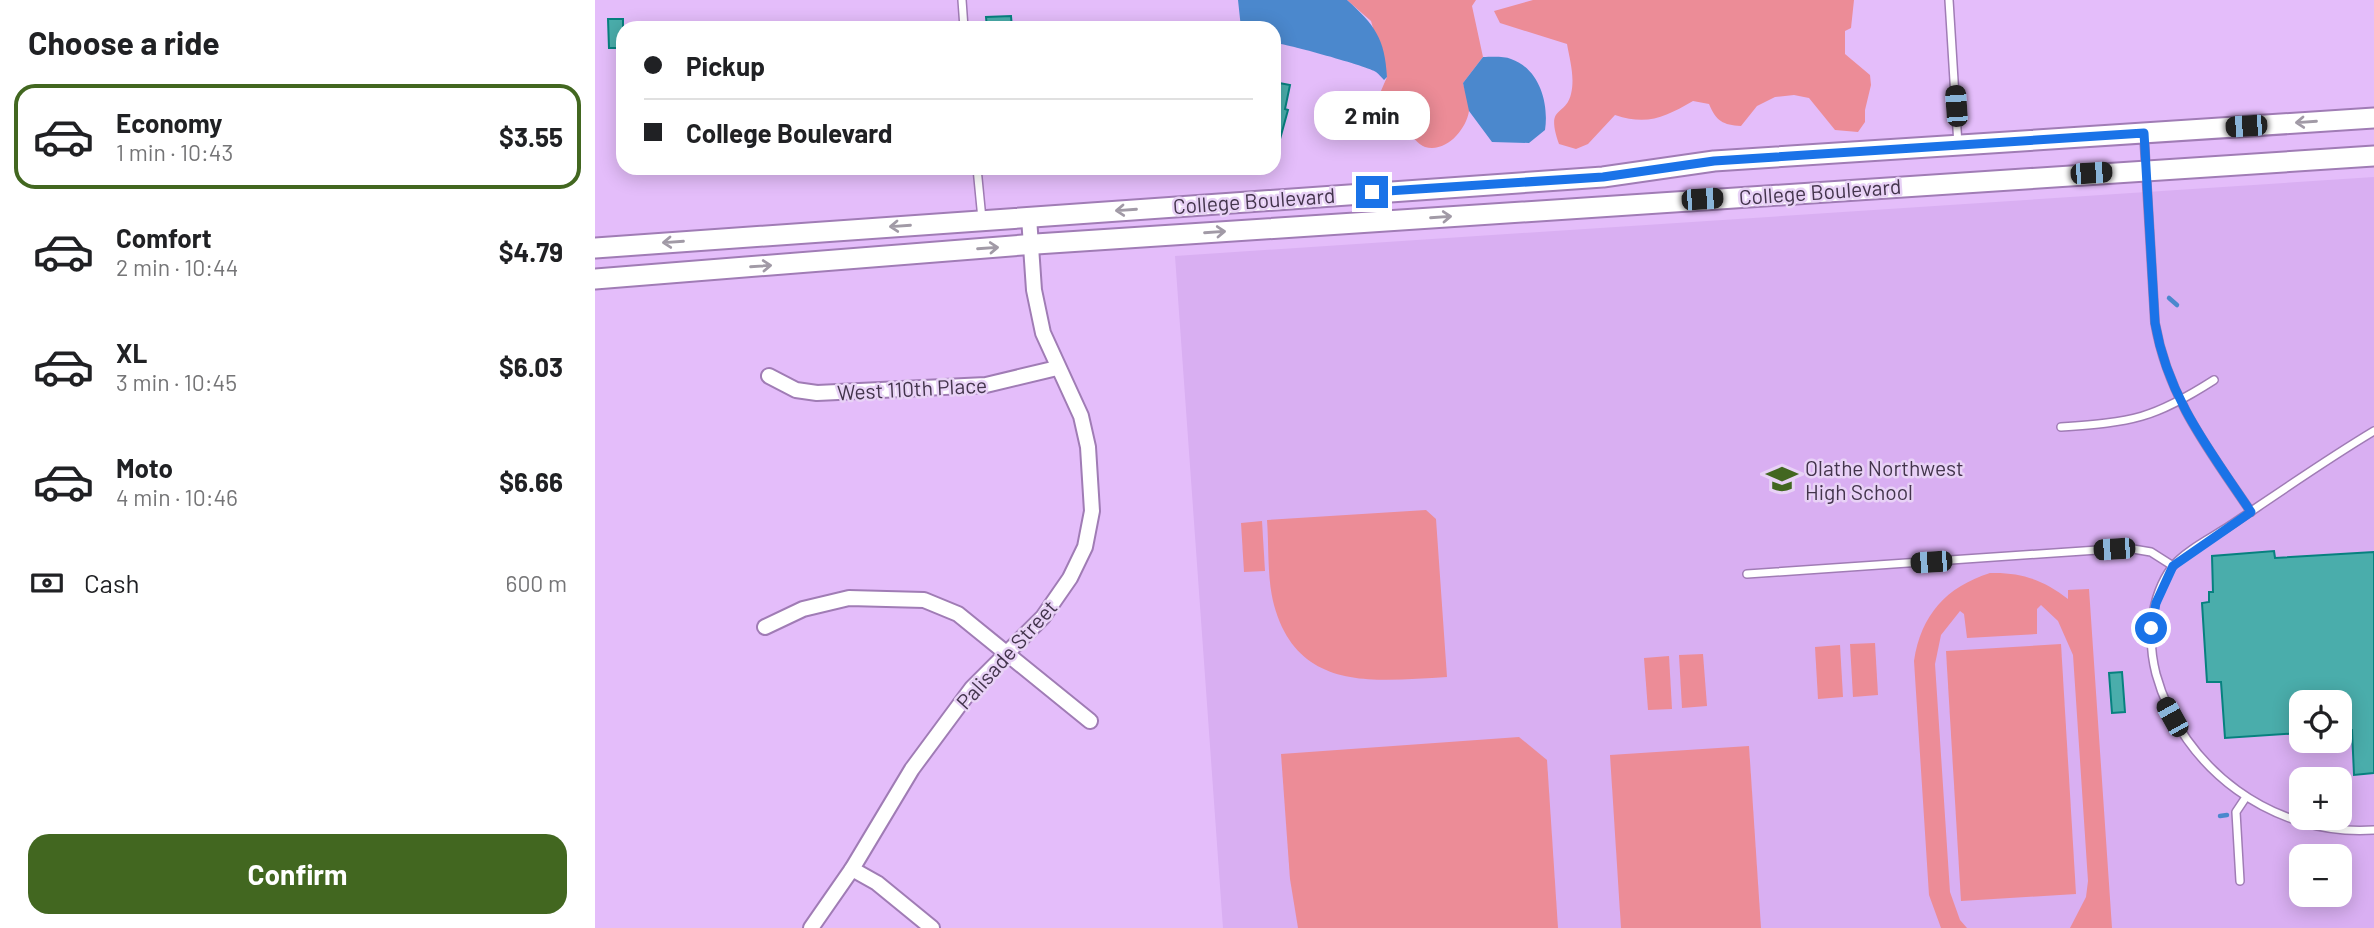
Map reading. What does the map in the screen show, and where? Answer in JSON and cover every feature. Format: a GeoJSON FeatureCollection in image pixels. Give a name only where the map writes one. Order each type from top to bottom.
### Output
{"type":"FeatureCollection","features":[{"type":"Feature","properties":{"kind":"main road","name":"College Boulevard"},"geometry":{"type":"LineString","coordinates":[[595,248],[1603,177],[1714,161],[2374,118]]}},
{"type":"Feature","properties":{"kind":"main road","name":"College Boulevard"},"geometry":{"type":"LineString","coordinates":[[595,279],[1031,245],[2146,169],[2374,156]]}},
{"type":"Feature","properties":{"kind":"street","name":"Palisade Street"},"geometry":{"type":"LineString","coordinates":[[811,928],[852,869],[912,769],[972,688],[1043,617],[1070,578],[1085,547],[1090,523],[1088,447],[1081,416],[1043,333],[1034,290],[1029,217]]}},
{"type":"Feature","properties":{"kind":"street","name":"West 110th Place"},"geometry":{"type":"LineString","coordinates":[[769,376],[796,390],[817,393],[986,385],[1057,368]]}},
{"type":"Feature","properties":{"kind":"street"},"geometry":{"type":"LineString","coordinates":[[765,627],[803,609],[849,598],[924,600],[958,614],[1090,721]]}},
{"type":"Feature","properties":{"kind":"street"},"geometry":{"type":"LineString","coordinates":[[852,869],[877,883],[932,928]]}},
{"type":"Feature","properties":{"kind":"lane"},"geometry":{"type":"LineString","coordinates":[[962,0],[964,21]]}},
{"type":"Feature","properties":{"kind":"lane"},"geometry":{"type":"LineString","coordinates":[[1949,0],[1958,145]]}},
{"type":"Feature","properties":{"kind":"lane"},"geometry":{"type":"LineString","coordinates":[[2144,133],[2155,323],[2159,348],[2179,402],[2251,512]]}},
{"type":"Feature","properties":{"kind":"lane"},"geometry":{"type":"LineString","coordinates":[[978,175],[982,220]]}},
{"type":"Feature","properties":{"kind":"lane"},"geometry":{"type":"LineString","coordinates":[[2061,427],[2125,423],[2179,402],[2214,380]]}},
{"type":"Feature","properties":{"kind":"lane"},"geometry":{"type":"LineString","coordinates":[[2374,431],[2324,460],[2173,566],[2156,603],[2151,628],[2151,652],[2165,703],[2191,747],[2214,773],[2246,797],[2276,813],[2319,827],[2374,831]]}},
{"type":"Feature","properties":{"kind":"lane"},"geometry":{"type":"LineString","coordinates":[[1747,574],[2127,548],[2151,552],[2173,566]]}},
{"type":"Feature","properties":{"kind":"lane"},"geometry":{"type":"LineString","coordinates":[[2240,881],[2236,812],[2246,797]]}},
{"type":"Feature","properties":{"kind":"shaded area"},"geometry":{"type":"Polygon","coordinates":[[[1347,0],[1476,0],[1472,6],[1483,57],[1463,83],[1469,111],[1464,125],[1454,138],[1440,147],[1433,148],[1417,142],[1404,128],[1390,134],[1377,129],[1371,114],[1387,77],[1371,21],[1347,0]]]}},
{"type":"Feature","properties":{"kind":"shaded area"},"geometry":{"type":"Polygon","coordinates":[[[1533,0],[1854,0],[1851,28],[1845,31],[1845,54],[1870,75],[1865,122],[1858,132],[1835,130],[1809,98],[1794,95],[1775,97],[1757,106],[1741,126],[1725,123],[1717,118],[1709,104],[1693,101],[1647,120],[1615,115],[1588,144],[1576,149],[1559,144],[1555,117],[1568,101],[1572,88],[1572,69],[1567,44],[1500,23],[1494,11],[1533,0]]]}},
{"type":"Feature","properties":{"kind":"shaded area","name":"Olathe Northwest High School"},"geometry":{"type":"Polygon","coordinates":[[[2374,177],[2374,928],[1223,928],[1175,256],[2374,177]]]}},
{"type":"Feature","properties":{"kind":"shaded area"},"geometry":{"type":"Polygon","coordinates":[[[1426,510],[1436,519],[1447,677],[1393,680],[1343,676],[1321,668],[1301,654],[1285,634],[1274,605],[1269,574],[1267,520],[1426,510]]]}},
{"type":"Feature","properties":{"kind":"shaded area"},"geometry":{"type":"Polygon","coordinates":[[[1262,521],[1265,571],[1244,572],[1241,523],[1262,521]]]}},
{"type":"Feature","properties":{"kind":"shaded area"},"geometry":{"type":"Polygon","coordinates":[[[1990,573],[2032,578],[2068,599],[2068,590],[2089,589],[2112,928],[2070,928],[2086,897],[2088,881],[2073,655],[2058,621],[2041,605],[2037,609],[2037,634],[1967,638],[1964,614],[1960,611],[1941,635],[1935,664],[1950,892],[1960,920],[1967,928],[1941,928],[1929,895],[1914,661],[1917,645],[1930,617],[1948,595],[1974,579],[1990,573]]]}},
{"type":"Feature","properties":{"kind":"shaded area"},"geometry":{"type":"Polygon","coordinates":[[[1875,643],[1878,695],[1853,697],[1850,644],[1875,643]]]}},
{"type":"Feature","properties":{"kind":"shaded area"},"geometry":{"type":"Polygon","coordinates":[[[2061,644],[2076,894],[1961,901],[1946,651],[2061,644]]]}},
{"type":"Feature","properties":{"kind":"shaded area"},"geometry":{"type":"Polygon","coordinates":[[[1840,645],[1843,697],[1818,699],[1815,647],[1840,645]]]}},
{"type":"Feature","properties":{"kind":"shaded area"},"geometry":{"type":"Polygon","coordinates":[[[1703,654],[1707,706],[1682,708],[1679,655],[1703,654]]]}},
{"type":"Feature","properties":{"kind":"shaded area"},"geometry":{"type":"Polygon","coordinates":[[[1669,656],[1672,709],[1648,710],[1644,658],[1669,656]]]}},
{"type":"Feature","properties":{"kind":"shaded area"},"geometry":{"type":"Polygon","coordinates":[[[1519,737],[1547,760],[1558,928],[1298,928],[1290,879],[1281,754],[1519,737]]]}},
{"type":"Feature","properties":{"kind":"shaded area"},"geometry":{"type":"Polygon","coordinates":[[[1749,746],[1761,928],[1621,928],[1610,755],[1749,746]]]}},
{"type":"Feature","properties":{"kind":"water"},"geometry":{"type":"Polygon","coordinates":[[[1238,0],[1347,0],[1365,17],[1377,34],[1384,52],[1387,77],[1384,80],[1376,72],[1359,65],[1281,45],[1281,21],[1240,21],[1238,0]]]}},
{"type":"Feature","properties":{"kind":"water"},"geometry":{"type":"Polygon","coordinates":[[[1483,57],[1511,59],[1521,64],[1536,79],[1544,99],[1545,130],[1529,143],[1492,142],[1469,111],[1463,83],[1483,57]]]}},
{"type":"Feature","properties":{"kind":"building"},"geometry":{"type":"Polygon","coordinates":[[[1011,16],[1011,21],[986,21],[986,17],[1011,16]]]}},
{"type":"Feature","properties":{"kind":"building"},"geometry":{"type":"Polygon","coordinates":[[[608,19],[623,19],[616,21],[616,48],[609,48],[608,19]]]}},
{"type":"Feature","properties":{"kind":"building"},"geometry":{"type":"Polygon","coordinates":[[[1281,83],[1290,85],[1285,109],[1288,110],[1281,135],[1281,83]]]}},
{"type":"Feature","properties":{"kind":"building"},"geometry":{"type":"Polygon","coordinates":[[[2274,551],[2275,558],[2374,552],[2374,773],[2354,775],[2352,690],[2289,690],[2289,734],[2225,738],[2221,682],[2207,682],[2202,603],[2209,602],[2209,592],[2213,592],[2212,556],[2274,551]]]}},
{"type":"Feature","properties":{"kind":"building"},"geometry":{"type":"Polygon","coordinates":[[[2122,672],[2125,712],[2112,713],[2109,673],[2122,672]]]}},
{"type":"Feature","properties":{"kind":"waterway"},"geometry":{"type":"LineString","coordinates":[[2169,298],[2177,305]]}},
{"type":"Feature","properties":{"kind":"waterway"},"geometry":{"type":"LineString","coordinates":[[2220,816],[2227,815]]}},
{"type":"Feature","properties":{"kind":"place","name":"Olathe Northwest High School"},"geometry":{"type":"Point","coordinates":[1782,479]}},
{"type":"Feature","properties":{"kind":"route"},"geometry":{"type":"LineString","coordinates":[[1372,192],[1603,177],[1714,161],[2144,133],[2155,323],[2159,348],[2172,388],[2188,418],[2251,512],[2173,566],[2156,603],[2151,628]]}}]}
